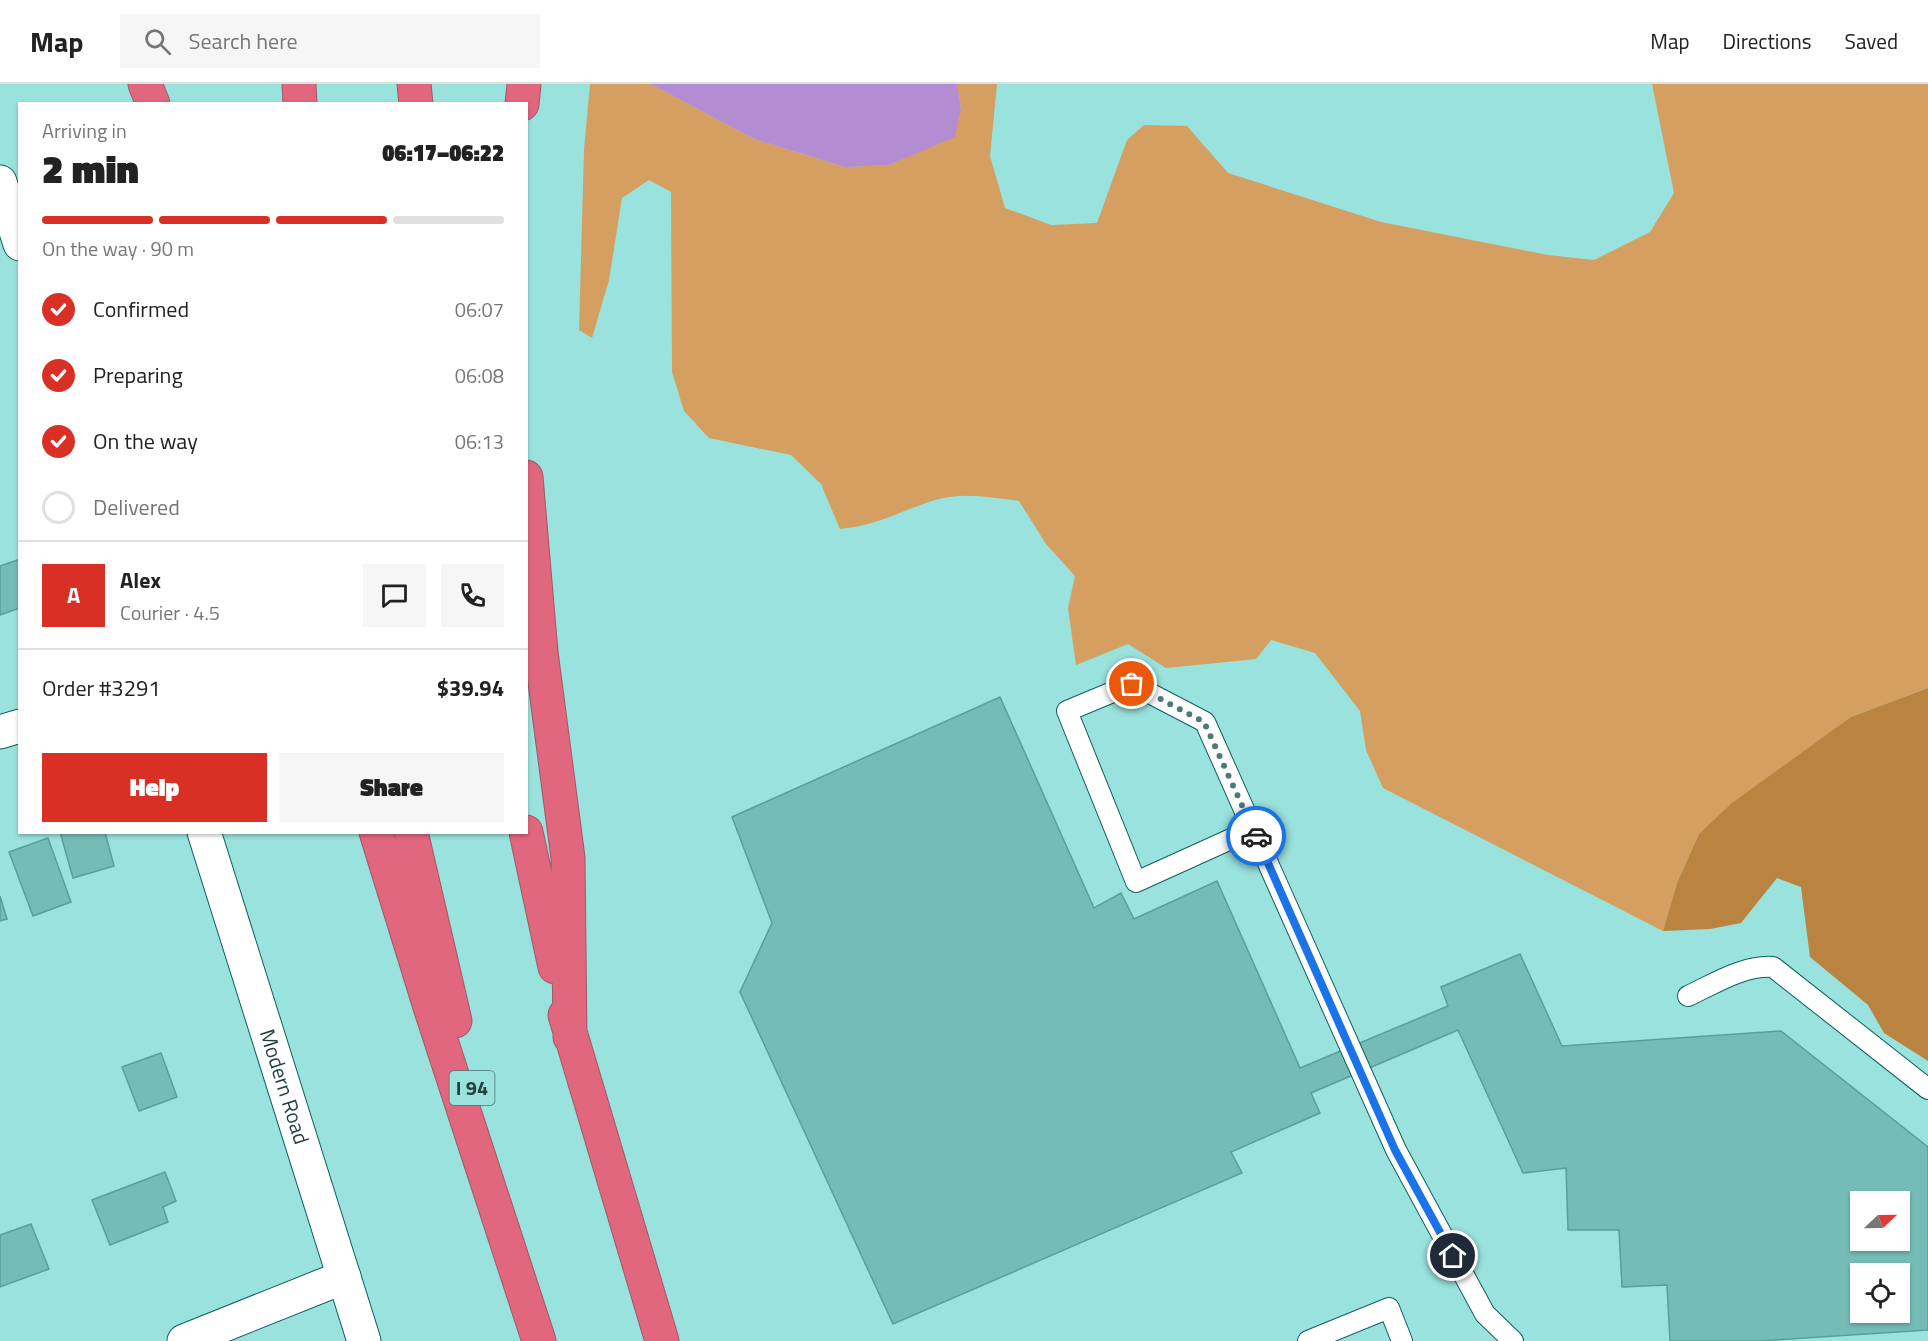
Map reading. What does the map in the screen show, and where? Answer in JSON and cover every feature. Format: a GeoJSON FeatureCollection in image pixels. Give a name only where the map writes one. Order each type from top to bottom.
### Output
{"type":"FeatureCollection","features":[{"type":"Feature","properties":{"kind":"highway"},"geometry":{"type":"LineString","coordinates":[[146,84],[152,102]]}},
{"type":"Feature","properties":{"kind":"highway"},"geometry":{"type":"LineString","coordinates":[[298,84],[300,102]]}},
{"type":"Feature","properties":{"kind":"highway"},"geometry":{"type":"LineString","coordinates":[[414,84],[416,102]]}},
{"type":"Feature","properties":{"kind":"highway"},"geometry":{"type":"LineString","coordinates":[[522,102],[524,84]]}},
{"type":"Feature","properties":{"kind":"highway"},"geometry":{"type":"LineString","coordinates":[[528,500],[541,652],[568,858],[570,1037]]}},
{"type":"Feature","properties":{"kind":"highway"},"geometry":{"type":"LineString","coordinates":[[377,834],[540,1341]]}},
{"type":"Feature","properties":{"kind":"highway","name":"I 94"},"geometry":{"type":"LineString","coordinates":[[411,834],[496,1183],[540,1341]]}},
{"type":"Feature","properties":{"kind":"highway"},"geometry":{"type":"LineString","coordinates":[[526,834],[570,1037],[662,1341]]}},
{"type":"Feature","properties":{"kind":"street"},"geometry":{"type":"LineString","coordinates":[[2,194],[18,238]]}},
{"type":"Feature","properties":{"kind":"street"},"geometry":{"type":"LineString","coordinates":[[0,732],[18,727]]}},
{"type":"Feature","properties":{"kind":"street","name":"Modern Road"},"geometry":{"type":"LineString","coordinates":[[205,834],[364,1341]]}},
{"type":"Feature","properties":{"kind":"street"},"geometry":{"type":"LineString","coordinates":[[184,1341],[344,1277]]}},
{"type":"Feature","properties":{"kind":"lane"},"geometry":{"type":"LineString","coordinates":[[1253,829],[1136,882],[1067,711],[1132,684],[1204,722],[1253,829],[1395,1150],[1485,1314],[1513,1341]]}},
{"type":"Feature","properties":{"kind":"lane"},"geometry":{"type":"LineString","coordinates":[[1688,996],[1738,973],[1759,966],[1773,967],[1928,1089]]}},
{"type":"Feature","properties":{"kind":"lane"},"geometry":{"type":"LineString","coordinates":[[1308,1341],[1389,1308],[1402,1341]]}},
{"type":"Feature","properties":{"kind":"shaded area"},"geometry":{"type":"Polygon","coordinates":[[[590,84],[651,84],[754,139],[845,167],[889,165],[921,151],[961,108],[957,84],[997,84],[990,156],[1005,208],[1051,225],[1097,223],[1127,140],[1144,125],[1187,126],[1228,173],[1381,222],[1548,255],[1594,260],[1650,232],[1674,193],[1652,84],[1928,84],[1928,688],[1851,717],[1699,834],[1677,883],[1663,931],[1383,788],[1366,750],[1360,711],[1315,653],[1271,640],[1256,659],[1166,668],[1128,644],[1076,665],[1068,608],[1075,576],[1046,544],[1019,501],[956,496],[922,504],[878,521],[840,529],[821,484],[791,455],[709,438],[684,411],[672,372],[671,192],[649,180],[622,198],[609,280],[592,338],[579,330],[584,150],[590,84]]]}},
{"type":"Feature","properties":{"kind":"shaded area"},"geometry":{"type":"Polygon","coordinates":[[[651,84],[957,84],[961,108],[955,137],[889,165],[845,167],[754,139],[651,84]]]}},
{"type":"Feature","properties":{"kind":"shaded area"},"geometry":{"type":"Polygon","coordinates":[[[1928,688],[1928,1061],[1884,1033],[1868,1005],[1810,957],[1801,887],[1777,878],[1741,923],[1710,929],[1663,931],[1677,883],[1699,834],[1732,803],[1851,717],[1928,688]]]}},
{"type":"Feature","properties":{"kind":"building"},"geometry":{"type":"Polygon","coordinates":[[[18,560],[18,609],[0,615],[0,566],[18,560]]]}},
{"type":"Feature","properties":{"kind":"building"},"geometry":{"type":"Polygon","coordinates":[[[1000,697],[1094,908],[1121,893],[1134,919],[1217,881],[1300,1068],[1448,1006],[1441,987],[1520,954],[1562,1046],[1781,1031],[1928,1147],[1928,1330],[1759,1341],[1670,1341],[1667,1285],[1622,1287],[1619,1230],[1568,1230],[1566,1168],[1523,1173],[1458,1030],[1311,1093],[1320,1113],[1231,1152],[1242,1173],[893,1324],[740,992],[772,923],[732,817],[1000,697]]]}},
{"type":"Feature","properties":{"kind":"building"},"geometry":{"type":"Polygon","coordinates":[[[61,834],[106,834],[114,866],[73,878],[61,834]]]}},
{"type":"Feature","properties":{"kind":"building"},"geometry":{"type":"Polygon","coordinates":[[[48,838],[71,902],[33,916],[9,852],[48,838]]]}},
{"type":"Feature","properties":{"kind":"building"},"geometry":{"type":"Polygon","coordinates":[[[0,896],[7,919],[0,921],[0,896]]]}},
{"type":"Feature","properties":{"kind":"building"},"geometry":{"type":"Polygon","coordinates":[[[161,1053],[177,1097],[139,1111],[122,1067],[161,1053]]]}},
{"type":"Feature","properties":{"kind":"building"},"geometry":{"type":"Polygon","coordinates":[[[165,1172],[176,1201],[163,1207],[168,1222],[110,1245],[92,1200],[165,1172]]]}},
{"type":"Feature","properties":{"kind":"building"},"geometry":{"type":"Polygon","coordinates":[[[31,1224],[49,1269],[0,1287],[0,1235],[31,1224]]]}},
{"type":"Feature","properties":{"kind":"way so far"},"geometry":{"type":"LineString","coordinates":[[1132,684],[1204,722],[1256,836]]}},
{"type":"Feature","properties":{"kind":"route"},"geometry":{"type":"LineString","coordinates":[[1256,836],[1395,1150],[1453,1256]]}}]}
